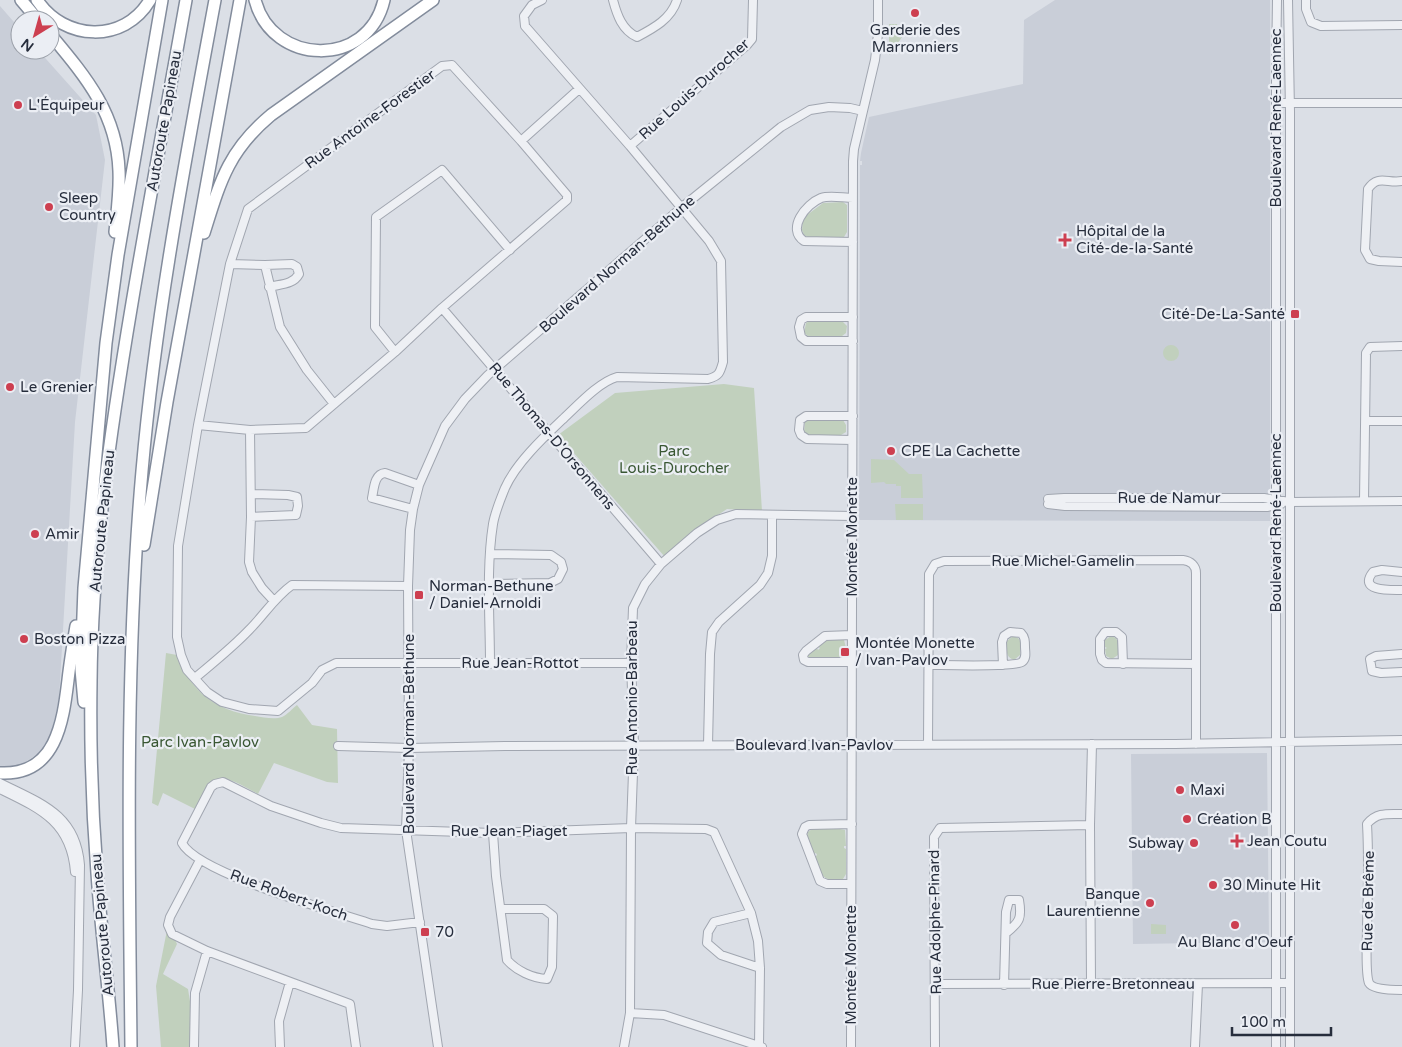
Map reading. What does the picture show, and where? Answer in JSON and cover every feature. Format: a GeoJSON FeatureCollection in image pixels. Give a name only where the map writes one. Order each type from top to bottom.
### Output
{"type":"FeatureCollection","features":[{"type":"Feature","properties":{"kind":"highway"},"geometry":{"type":"LineString","coordinates":[[21,0],[30,10]]}},
{"type":"Feature","properties":{"kind":"highway"},"geometry":{"type":"LineString","coordinates":[[37,0],[46,11],[62,24],[76,30],[92,32],[108,30],[128,23],[140,13],[150,0]]}},
{"type":"Feature","properties":{"kind":"highway"},"geometry":{"type":"LineString","coordinates":[[110,308],[162,0]]}},
{"type":"Feature","properties":{"kind":"highway","name":"Autoroute Papineau"},"geometry":{"type":"LineString","coordinates":[[113,1047],[98,880],[92,768],[91,681],[93,615],[99,536],[118,390],[154,170],[186,0]]}},
{"type":"Feature","properties":{"kind":"highway","name":"Autoroute Papineau"},"geometry":{"type":"LineString","coordinates":[[131,1047],[128,763],[132,631],[140,486],[154,356],[175,218],[215,0]]}},
{"type":"Feature","properties":{"kind":"highway"},"geometry":{"type":"LineString","coordinates":[[132,631],[151,494],[240,0]]}},
{"type":"Feature","properties":{"kind":"highway"},"geometry":{"type":"LineString","coordinates":[[255,0],[263,18],[282,38],[299,47],[319,51],[342,48],[361,38],[376,20],[384,0]]}},
{"type":"Feature","properties":{"kind":"highway"},"geometry":{"type":"LineString","coordinates":[[189,280],[222,178],[230,162],[246,139],[271,115],[433,0]]}},
{"type":"Feature","properties":{"kind":"highway"},"geometry":{"type":"LineString","coordinates":[[60,46],[96,92],[108,117],[115,140],[120,179],[84,588],[81,669],[92,768]]}},
{"type":"Feature","properties":{"kind":"highway"},"geometry":{"type":"LineString","coordinates":[[0,773],[19,772],[32,767],[44,757],[54,743],[62,718],[84,588]]}},
{"type":"Feature","properties":{"kind":"street","name":"Rue Louis-Durocher"},"geometry":{"type":"LineString","coordinates":[[490,664],[490,584],[493,522],[506,486],[525,458],[548,433],[610,379],[617,377],[708,380],[718,376],[723,362],[720,261],[709,242],[630,146],[524,26],[524,16],[532,5],[542,0]]}},
{"type":"Feature","properties":{"kind":"street"},"geometry":{"type":"LineString","coordinates":[[613,0],[617,16],[628,32],[638,37],[658,26],[672,12],[677,0]]}},
{"type":"Feature","properties":{"kind":"street","name":"Rue Louis-Durocher"},"geometry":{"type":"LineString","coordinates":[[630,146],[747,45],[752,39],[753,0]]}},
{"type":"Feature","properties":{"kind":"street","name":"Montée Monette"},"geometry":{"type":"LineString","coordinates":[[851,1047],[853,157],[877,46],[878,0]]}},
{"type":"Feature","properties":{"kind":"street","name":"Boulevard René-Laennec"},"geometry":{"type":"LineString","coordinates":[[1276,1047],[1277,0]]}},
{"type":"Feature","properties":{"kind":"street","name":"Boulevard René-Laennec"},"geometry":{"type":"LineString","coordinates":[[1288,0],[1290,104],[1290,1047]]}},
{"type":"Feature","properties":{"kind":"street"},"geometry":{"type":"LineString","coordinates":[[1306,0],[1306,9],[1311,22],[1321,26],[1402,25]]}},
{"type":"Feature","properties":{"kind":"street","name":"Rue Antoine-Forestier"},"geometry":{"type":"LineString","coordinates":[[198,425],[250,430],[306,428],[567,200],[568,195],[452,65],[442,66],[248,209],[230,264],[198,425],[178,546],[177,637],[181,655],[187,670],[207,692],[222,702],[249,708],[278,711],[312,683],[322,670],[336,663],[410,664]]}},
{"type":"Feature","properties":{"kind":"street"},"geometry":{"type":"LineString","coordinates":[[521,141],[579,89]]}},
{"type":"Feature","properties":{"kind":"street"},"geometry":{"type":"LineString","coordinates":[[1276,104],[1402,103]]}},
{"type":"Feature","properties":{"kind":"street","name":"Boulevard Norman-Bethune"},"geometry":{"type":"LineString","coordinates":[[438,1047],[406,830],[410,664],[408,586],[413,509],[419,485],[445,426],[465,400],[495,369],[681,208],[781,127],[810,110],[828,107],[863,110]]}},
{"type":"Feature","properties":{"kind":"street"},"geometry":{"type":"LineString","coordinates":[[395,352],[375,327],[376,217],[442,170],[510,250]]}},
{"type":"Feature","properties":{"kind":"street"},"geometry":{"type":"LineString","coordinates":[[1402,181],[1379,180],[1372,182],[1368,189],[1365,250],[1370,259],[1402,262]]}},
{"type":"Feature","properties":{"kind":"street"},"geometry":{"type":"LineString","coordinates":[[853,198],[820,199],[800,216],[798,223],[799,236],[804,241],[853,242]]}},
{"type":"Feature","properties":{"kind":"street"},"geometry":{"type":"LineString","coordinates":[[230,264],[292,264],[298,268],[299,274],[292,282],[269,287]]}},
{"type":"Feature","properties":{"kind":"street"},"geometry":{"type":"LineString","coordinates":[[264,265],[280,327],[307,370],[334,404]]}},
{"type":"Feature","properties":{"kind":"street","name":"Rue Thomas-D'Orsonnens"},"geometry":{"type":"LineString","coordinates":[[442,308],[661,564]]}},
{"type":"Feature","properties":{"kind":"street"},"geometry":{"type":"LineString","coordinates":[[853,317],[806,317],[801,320],[799,327],[800,335],[806,341],[853,341]]}},
{"type":"Feature","properties":{"kind":"street"},"geometry":{"type":"LineString","coordinates":[[1364,500],[1366,353],[1370,347],[1402,346]]}},
{"type":"Feature","properties":{"kind":"street"},"geometry":{"type":"LineString","coordinates":[[852,416],[806,416],[800,420],[799,426],[801,435],[807,440],[852,440]]}},
{"type":"Feature","properties":{"kind":"street"},"geometry":{"type":"LineString","coordinates":[[1366,421],[1402,422]]}},
{"type":"Feature","properties":{"kind":"street"},"geometry":{"type":"LineString","coordinates":[[250,430],[250,562],[252,572],[262,588],[274,601]]}},
{"type":"Feature","properties":{"kind":"street"},"geometry":{"type":"LineString","coordinates":[[413,509],[372,498],[377,477],[385,473],[419,485]]}},
{"type":"Feature","properties":{"kind":"street"},"geometry":{"type":"LineString","coordinates":[[251,494],[296,497],[298,506],[296,515],[251,516]]}},
{"type":"Feature","properties":{"kind":"street","name":"Rue de Namur"},"geometry":{"type":"LineString","coordinates":[[1048,502],[1064,498],[1267,498],[1276,502],[1402,501]]}},
{"type":"Feature","properties":{"kind":"street","name":"Rue Antonio-Barbeau"},"geometry":{"type":"LineString","coordinates":[[624,1047],[630,1013],[630,828],[634,745],[631,664],[633,608],[645,584],[661,564],[697,533],[717,520],[736,514],[853,516]]}},
{"type":"Feature","properties":{"kind":"street"},"geometry":{"type":"LineString","coordinates":[[708,745],[712,632],[719,622],[760,585],[768,573],[772,556],[772,515]]}},
{"type":"Feature","properties":{"kind":"street"},"geometry":{"type":"LineString","coordinates":[[490,584],[550,583],[558,578],[563,569],[561,562],[551,555],[491,554]]}},
{"type":"Feature","properties":{"kind":"street","name":"Rue Michel-Gamelin"},"geometry":{"type":"LineString","coordinates":[[928,745],[930,665],[929,574],[937,563],[944,561],[1180,560],[1190,562],[1196,571],[1196,744]]}},
{"type":"Feature","properties":{"kind":"street"},"geometry":{"type":"LineString","coordinates":[[1402,572],[1382,570],[1373,572],[1370,576],[1370,584],[1373,587],[1382,590],[1402,590]]}},
{"type":"Feature","properties":{"kind":"street"},"geometry":{"type":"LineString","coordinates":[[194,678],[235,645],[274,601],[292,585],[408,586]]}},
{"type":"Feature","properties":{"kind":"street"},"geometry":{"type":"LineString","coordinates":[[1123,664],[1123,641],[1121,635],[1113,631],[1104,633],[1100,638],[1102,660],[1107,664],[1123,664],[1196,664]]}},
{"type":"Feature","properties":{"kind":"street"},"geometry":{"type":"LineString","coordinates":[[930,665],[1003,665],[1019,664],[1024,660],[1025,639],[1019,632],[1010,632],[1004,636],[1002,642],[1003,665]]}},
{"type":"Feature","properties":{"kind":"street"},"geometry":{"type":"LineString","coordinates":[[852,635],[824,636],[803,655],[804,660],[808,662],[852,662]]}},
{"type":"Feature","properties":{"kind":"street"},"geometry":{"type":"LineString","coordinates":[[1402,654],[1376,656],[1370,659],[1372,671],[1402,672]]}},
{"type":"Feature","properties":{"kind":"street","name":"Rue Jean-Rottot"},"geometry":{"type":"LineString","coordinates":[[410,664],[471,662],[490,664],[631,664]]}},
{"type":"Feature","properties":{"kind":"street","name":"Boulevard Ivan-Pavlov"},"geometry":{"type":"LineString","coordinates":[[338,746],[409,748],[634,745],[1196,744],[1402,740]]}},
{"type":"Feature","properties":{"kind":"street"},"geometry":{"type":"LineString","coordinates":[[1091,983],[1090,825],[1092,744]]}},
{"type":"Feature","properties":{"kind":"street","name":"Rue Jean-Piaget"},"geometry":{"type":"LineString","coordinates":[[223,782],[271,806],[341,828],[493,833],[630,828],[706,829],[714,832],[752,913],[758,941],[760,1047]]}},
{"type":"Feature","properties":{"kind":"street","name":"Rue Robert-Koch"},"geometry":{"type":"LineString","coordinates":[[223,782],[211,787],[182,843],[185,849],[200,860],[246,882],[372,924],[387,926],[420,922]]}},
{"type":"Feature","properties":{"kind":"street"},"geometry":{"type":"LineString","coordinates":[[0,783],[51,809],[63,821],[76,841],[79,857],[78,990],[75,1047]]}},
{"type":"Feature","properties":{"kind":"street"},"geometry":{"type":"LineString","coordinates":[[0,789],[42,811],[60,827],[74,859],[78,912]]}},
{"type":"Feature","properties":{"kind":"street","name":"Rue de Brême"},"geometry":{"type":"LineString","coordinates":[[1402,814],[1382,814],[1373,817],[1367,824],[1369,854],[1367,954],[1369,983],[1373,986],[1390,990],[1402,990]]}},
{"type":"Feature","properties":{"kind":"street","name":"Montée Monette"},"geometry":{"type":"LineString","coordinates":[[851,884],[827,884],[820,882],[802,834],[804,827],[809,825],[852,824]]}},
{"type":"Feature","properties":{"kind":"street","name":"Rue Adolphe-Pinard"},"geometry":{"type":"LineString","coordinates":[[935,1047],[934,837],[940,828],[1090,825]]}},
{"type":"Feature","properties":{"kind":"street"},"geometry":{"type":"LineString","coordinates":[[493,833],[501,909],[507,960],[514,968],[539,978],[547,979],[552,967],[553,916],[544,909],[501,909]]}},
{"type":"Feature","properties":{"kind":"street"},"geometry":{"type":"LineString","coordinates":[[200,860],[170,917],[168,925],[172,934],[207,951],[350,1004],[356,1047]]}},
{"type":"Feature","properties":{"kind":"street"},"geometry":{"type":"LineString","coordinates":[[752,913],[714,922],[708,932],[707,943],[721,955],[760,968]]}},
{"type":"Feature","properties":{"kind":"street"},"geometry":{"type":"LineString","coordinates":[[1004,985],[1006,932]]}},
{"type":"Feature","properties":{"kind":"street"},"geometry":{"type":"LineString","coordinates":[[194,1047],[195,993],[207,951]]}},
{"type":"Feature","properties":{"kind":"street"},"geometry":{"type":"LineString","coordinates":[[280,1047],[279,1021],[290,982]]}},
{"type":"Feature","properties":{"kind":"street","name":"Rue Pierre-Bretonneau"},"geometry":{"type":"LineString","coordinates":[[936,984],[1290,983]]}},
{"type":"Feature","properties":{"kind":"street"},"geometry":{"type":"LineString","coordinates":[[1195,1047],[1198,984]]}},
{"type":"Feature","properties":{"kind":"street"},"geometry":{"type":"LineString","coordinates":[[630,1013],[664,1015],[760,1047]]}},
{"type":"Feature","properties":{"kind":"shaded area","name":"Hôpital de la Cité-de-la-Santé"},"geometry":{"type":"Polygon","coordinates":[[[1055,0],[1270,0],[1270,521],[859,520],[860,165],[862,165],[862,161],[860,161],[869,117],[1023,84],[1024,20],[1055,0]]]}},
{"type":"Feature","properties":{"kind":"shaded area"},"geometry":{"type":"Polygon","coordinates":[[[0,6],[10,18],[10,60],[47,60],[96,115],[105,160],[75,422],[59,699],[51,734],[40,752],[18,767],[0,766],[0,6]]]}},
{"type":"Feature","properties":{"kind":"shaded area"},"geometry":{"type":"Polygon","coordinates":[[[1267,753],[1269,942],[1133,944],[1131,754],[1267,753]]]}},
{"type":"Feature","properties":{"kind":"green space"},"geometry":{"type":"Polygon","coordinates":[[[889,24],[897,24],[899,36],[902,37],[898,43],[901,47],[896,53],[894,50],[889,55],[889,24]]]}},
{"type":"Feature","properties":{"kind":"green space"},"geometry":{"type":"Polygon","coordinates":[[[843,202],[847,205],[847,232],[844,237],[808,237],[804,235],[802,230],[803,218],[823,203],[843,202]]]}},
{"type":"Feature","properties":{"kind":"green space"},"geometry":{"type":"Polygon","coordinates":[[[810,321],[843,322],[847,326],[846,333],[842,336],[808,336],[804,333],[806,323],[810,321]]]}},
{"type":"Feature","properties":{"kind":"green space"},"geometry":{"type":"Polygon","coordinates":[[[1171,345],[1177,347],[1179,353],[1177,359],[1171,361],[1165,359],[1163,353],[1165,347],[1171,345]]]}},
{"type":"Feature","properties":{"kind":"green space","name":"Parc Louis-Durocher"},"geometry":{"type":"Polygon","coordinates":[[[724,384],[754,388],[762,511],[727,509],[695,530],[665,557],[558,435],[615,393],[724,384]]]}},
{"type":"Feature","properties":{"kind":"green space"},"geometry":{"type":"Polygon","coordinates":[[[810,420],[843,420],[846,425],[846,432],[841,435],[807,435],[804,432],[805,422],[810,420]]]}},
{"type":"Feature","properties":{"kind":"green space"},"geometry":{"type":"Polygon","coordinates":[[[871,459],[894,460],[909,474],[922,474],[923,498],[901,498],[901,486],[884,482],[871,483],[871,459]]]}},
{"type":"Feature","properties":{"kind":"green space"},"geometry":{"type":"Polygon","coordinates":[[[895,504],[923,504],[923,520],[896,520],[895,504]]]}},
{"type":"Feature","properties":{"kind":"green space"},"geometry":{"type":"Polygon","coordinates":[[[1013,636],[1021,642],[1020,655],[1014,660],[1009,657],[1006,649],[1007,641],[1013,636]]]}},
{"type":"Feature","properties":{"kind":"green space"},"geometry":{"type":"Polygon","coordinates":[[[1111,636],[1116,638],[1118,642],[1118,655],[1112,659],[1106,656],[1105,649],[1107,648],[1105,647],[1105,640],[1111,636]]]}},
{"type":"Feature","properties":{"kind":"green space"},"geometry":{"type":"Polygon","coordinates":[[[828,639],[844,640],[846,648],[843,648],[843,652],[846,653],[844,656],[841,658],[808,657],[817,648],[818,650],[820,648],[818,647],[828,639]]]}},
{"type":"Feature","properties":{"kind":"green space","name":"Parc Ivan-Pavlov"},"geometry":{"type":"Polygon","coordinates":[[[166,653],[177,655],[190,680],[207,698],[228,709],[255,716],[279,718],[297,705],[312,725],[337,729],[338,783],[327,782],[274,763],[258,794],[235,782],[220,779],[208,787],[195,809],[163,793],[158,806],[152,803],[166,653]]]}},
{"type":"Feature","properties":{"kind":"green space"},"geometry":{"type":"Polygon","coordinates":[[[812,829],[845,830],[846,874],[843,879],[826,878],[821,873],[815,857],[817,855],[816,853],[814,854],[807,836],[808,832],[812,829]]]}},
{"type":"Feature","properties":{"kind":"green space"},"geometry":{"type":"Polygon","coordinates":[[[1151,924],[1166,925],[1166,934],[1151,934],[1151,924]]]}},
{"type":"Feature","properties":{"kind":"green space"},"geometry":{"type":"Polygon","coordinates":[[[168,925],[177,944],[163,974],[188,989],[193,1020],[194,1047],[161,1047],[156,986],[168,925]]]}},
{"type":"Feature","properties":{"kind":"place","name":"Garderie des Marronniers"},"geometry":{"type":"Point","coordinates":[915,13]}},
{"type":"Feature","properties":{"kind":"place","name":"L'Équipeur"},"geometry":{"type":"Point","coordinates":[18,105]}},
{"type":"Feature","properties":{"kind":"place","name":"Sleep Country"},"geometry":{"type":"Point","coordinates":[49,207]}},
{"type":"Feature","properties":{"kind":"place","name":"Hôpital de la Cité-de-la-Santé"},"geometry":{"type":"Point","coordinates":[1065,240]}},
{"type":"Feature","properties":{"kind":"place","name":"Cité-De-La-Santé"},"geometry":{"type":"Point","coordinates":[1295,314]}},
{"type":"Feature","properties":{"kind":"place","name":"Le Grenier"},"geometry":{"type":"Point","coordinates":[10,387]}},
{"type":"Feature","properties":{"kind":"place","name":"CPE La Cachette"},"geometry":{"type":"Point","coordinates":[891,451]}},
{"type":"Feature","properties":{"kind":"place","name":"Amir"},"geometry":{"type":"Point","coordinates":[35,534]}},
{"type":"Feature","properties":{"kind":"place","name":"Norman-Bethune / Daniel-Arnoldi"},"geometry":{"type":"Point","coordinates":[419,595]}},
{"type":"Feature","properties":{"kind":"place","name":"Boston Pizza"},"geometry":{"type":"Point","coordinates":[24,639]}},
{"type":"Feature","properties":{"kind":"place","name":"Montée Monette / Ivan-Pavlov"},"geometry":{"type":"Point","coordinates":[845,652]}},
{"type":"Feature","properties":{"kind":"place","name":"Maxi"},"geometry":{"type":"Point","coordinates":[1180,790]}},
{"type":"Feature","properties":{"kind":"place","name":"Création B"},"geometry":{"type":"Point","coordinates":[1187,819]}},
{"type":"Feature","properties":{"kind":"place","name":"Jean Coutu"},"geometry":{"type":"Point","coordinates":[1237,841]}},
{"type":"Feature","properties":{"kind":"place","name":"Subway"},"geometry":{"type":"Point","coordinates":[1194,843]}},
{"type":"Feature","properties":{"kind":"place","name":"30 Minute Hit"},"geometry":{"type":"Point","coordinates":[1213,885]}},
{"type":"Feature","properties":{"kind":"place","name":"Banque Laurentienne"},"geometry":{"type":"Point","coordinates":[1150,903]}},
{"type":"Feature","properties":{"kind":"place","name":"Au Blanc d'Oeuf"},"geometry":{"type":"Point","coordinates":[1235,925]}},
{"type":"Feature","properties":{"kind":"place","name":"70"},"geometry":{"type":"Point","coordinates":[425,932]}}]}
